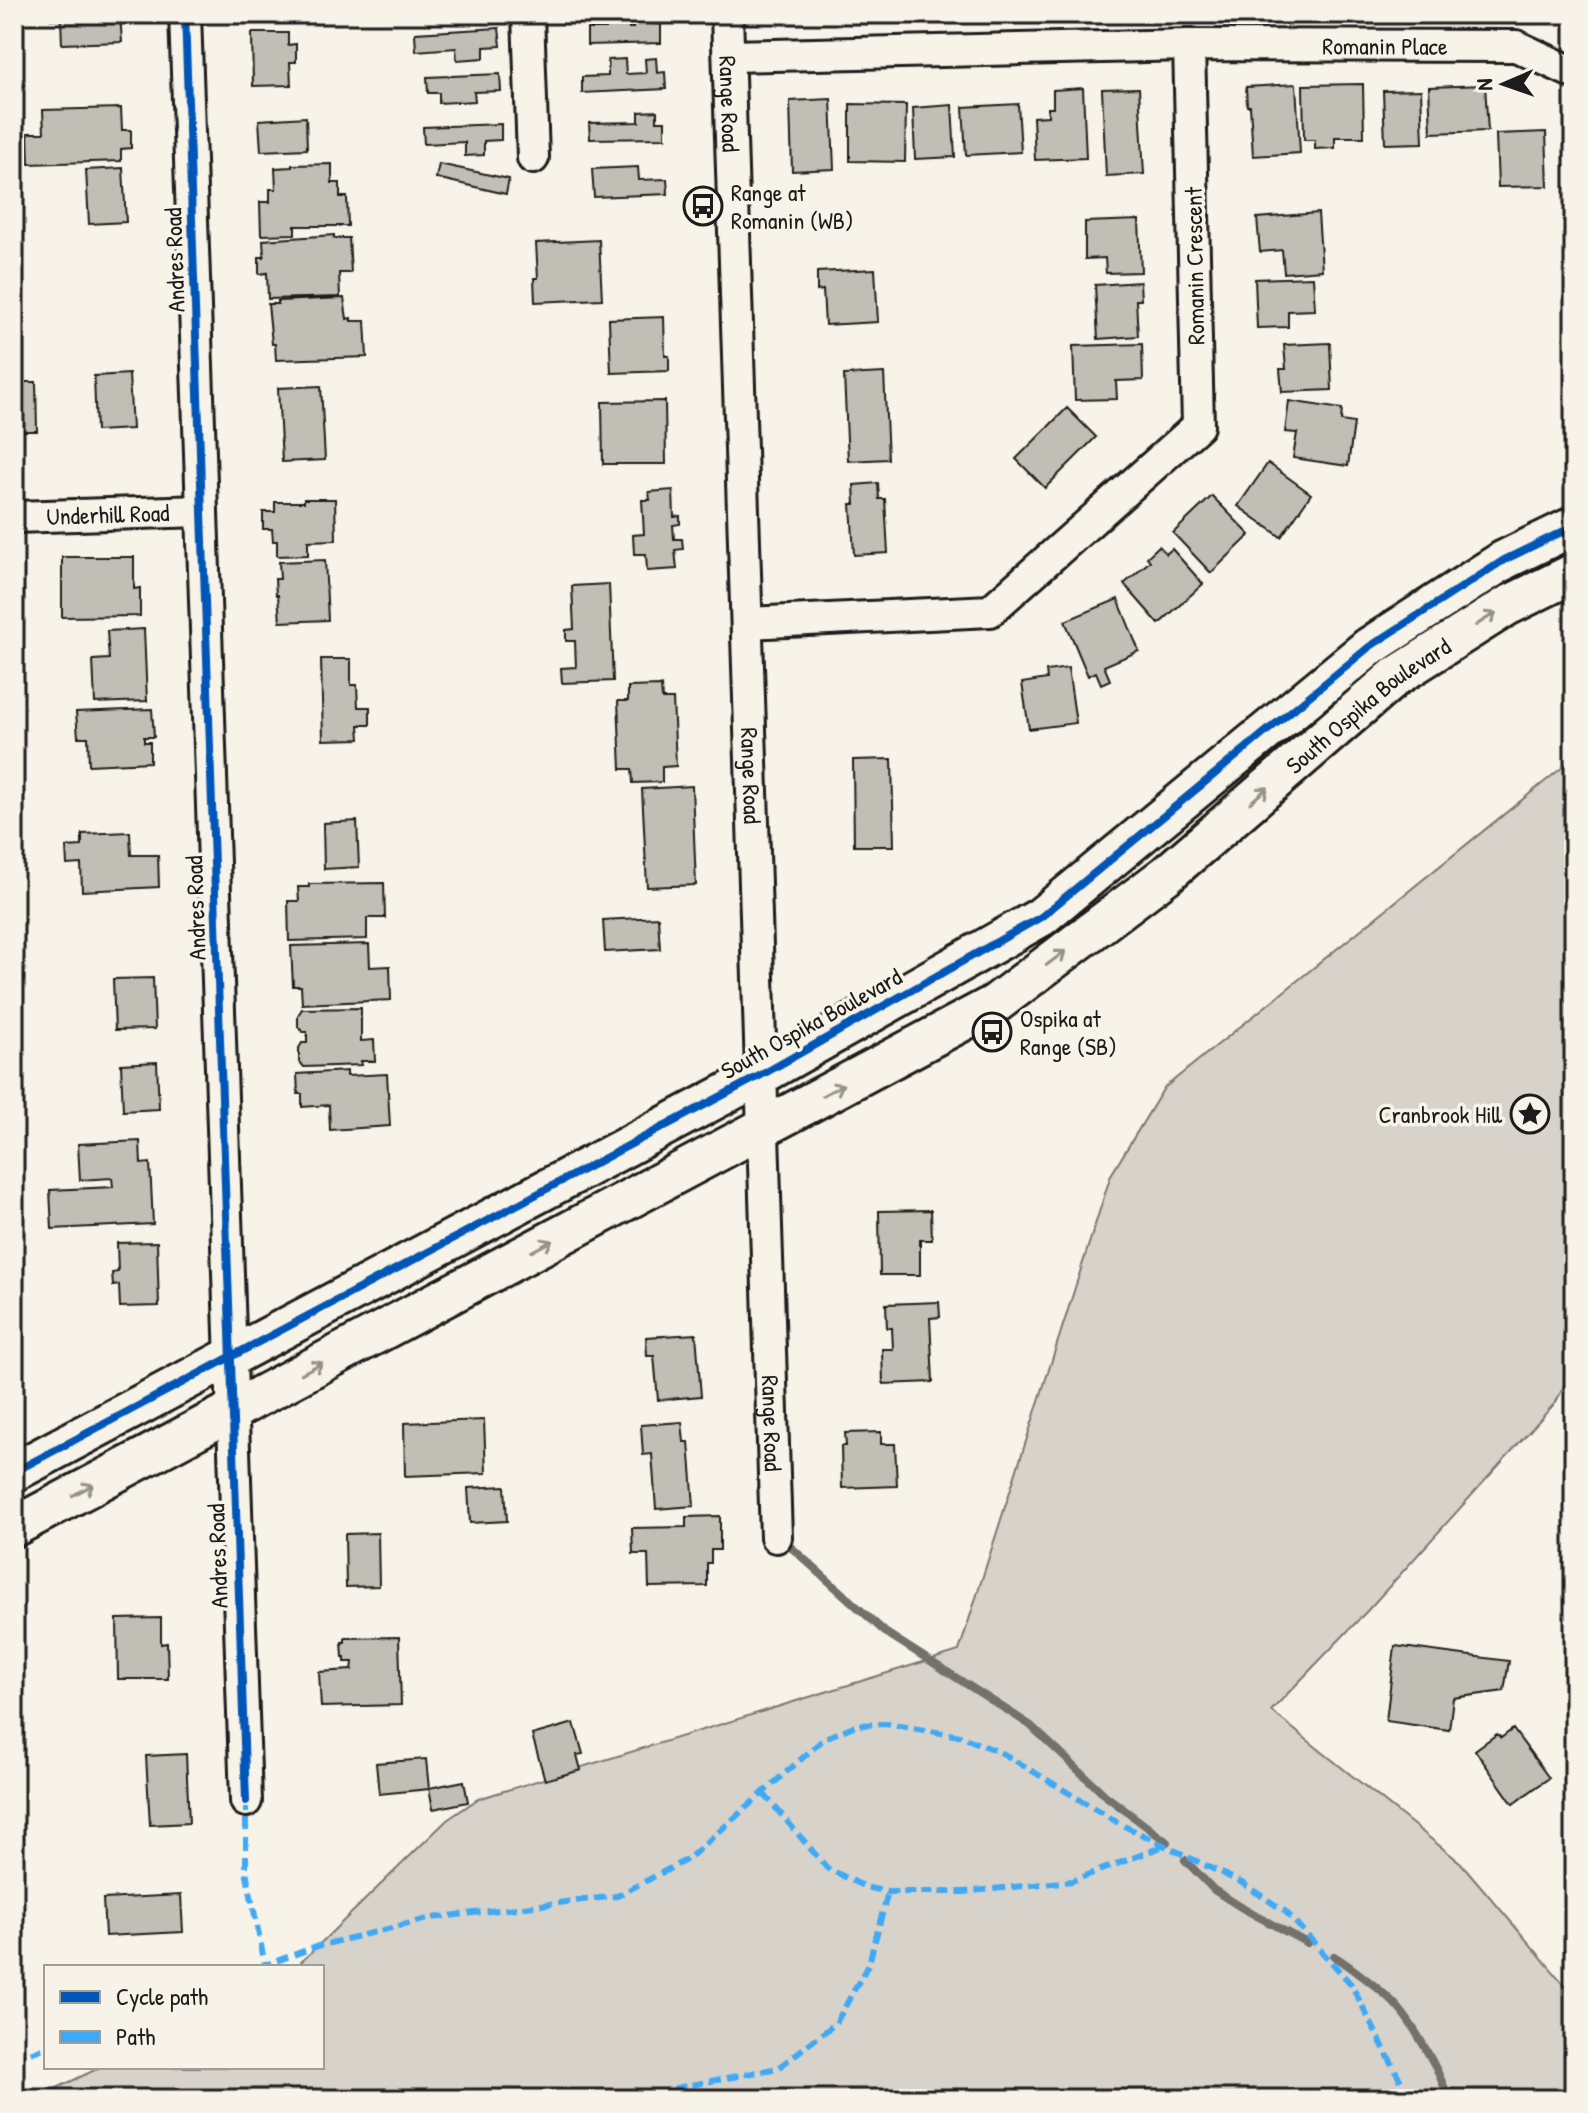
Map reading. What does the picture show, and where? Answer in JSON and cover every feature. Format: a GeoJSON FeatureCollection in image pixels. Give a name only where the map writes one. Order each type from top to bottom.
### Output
{"type":"FeatureCollection","features":[{"type":"Feature","properties":{"kind":"main road","name":"South Ospika Boulevard"},"geometry":{"type":"LineString","coordinates":[[14,1472],[763,1074],[1041,917],[1369,647],[1504,560],[1574,526]]}},
{"type":"Feature","properties":{"kind":"main road","name":"South Ospika Boulevard"},"geometry":{"type":"LineString","coordinates":[[14,1527],[995,1004],[1166,875],[1395,677],[1507,606],[1574,573]]}},
{"type":"Feature","properties":{"kind":"street","name":"Andres Road"},"geometry":{"type":"LineString","coordinates":[[185,14],[246,1801]]}},
{"type":"Feature","properties":{"kind":"street"},"geometry":{"type":"LineString","coordinates":[[528,14],[533,158]]}},
{"type":"Feature","properties":{"kind":"street","name":"Range Road"},"geometry":{"type":"LineString","coordinates":[[727,14],[776,1537]]}},
{"type":"Feature","properties":{"kind":"street"},"geometry":{"type":"LineString","coordinates":[[729,56],[1189,45]]}},
{"type":"Feature","properties":{"kind":"street","name":"Romanin Place"},"geometry":{"type":"LineString","coordinates":[[1189,45],[1516,46],[1574,73]]}},
{"type":"Feature","properties":{"kind":"street","name":"Romanin Crescent"},"geometry":{"type":"LineString","coordinates":[[748,623],[990,611],[1198,426],[1189,45]]}},
{"type":"Feature","properties":{"kind":"street","name":"Underhill Road"},"geometry":{"type":"LineString","coordinates":[[14,517],[202,511]]}},
{"type":"Feature","properties":{"kind":"shaded area"},"geometry":{"type":"Polygon","coordinates":[[[1574,758],[1574,1366],[1556,1402],[1368,1610],[1271,1711],[1461,1863],[1574,1996],[1574,2099],[34,2099],[97,2069],[324,2069],[324,1965],[298,1965],[447,1820],[478,1799],[959,1651],[1111,1175],[1164,1088],[1574,758]]]}},
{"type":"Feature","properties":{"kind":"building"},"geometry":{"type":"Polygon","coordinates":[[[50,14],[120,14],[122,42],[62,44],[61,19],[50,19],[50,14]]]}},
{"type":"Feature","properties":{"kind":"building"},"geometry":{"type":"Polygon","coordinates":[[[629,14],[629,28],[633,28],[633,22],[655,21],[655,24],[661,24],[661,43],[587,45],[587,29],[606,29],[606,15],[629,14]]]}},
{"type":"Feature","properties":{"kind":"building"},"geometry":{"type":"Polygon","coordinates":[[[499,28],[501,46],[484,47],[484,58],[457,60],[456,48],[416,51],[415,33],[499,28]]]}},
{"type":"Feature","properties":{"kind":"building"},"geometry":{"type":"Polygon","coordinates":[[[252,33],[288,33],[288,45],[296,44],[296,62],[290,62],[291,85],[253,86],[252,33]]]}},
{"type":"Feature","properties":{"kind":"building"},"geometry":{"type":"Polygon","coordinates":[[[656,58],[657,73],[665,72],[666,89],[582,93],[582,77],[608,76],[608,60],[625,59],[626,74],[646,73],[645,59],[656,58]]]}},
{"type":"Feature","properties":{"kind":"building"},"geometry":{"type":"Polygon","coordinates":[[[500,74],[501,91],[474,92],[475,101],[439,103],[439,93],[428,93],[427,77],[500,74]]]}},
{"type":"Feature","properties":{"kind":"building"},"geometry":{"type":"Polygon","coordinates":[[[1296,84],[1300,153],[1253,156],[1246,87],[1296,84]]]}},
{"type":"Feature","properties":{"kind":"building"},"geometry":{"type":"Polygon","coordinates":[[[1363,84],[1364,137],[1335,137],[1335,148],[1315,149],[1315,140],[1304,140],[1303,85],[1363,84]]]}},
{"type":"Feature","properties":{"kind":"building"},"geometry":{"type":"Polygon","coordinates":[[[1485,85],[1488,131],[1431,133],[1429,87],[1485,85]]]}},
{"type":"Feature","properties":{"kind":"building"},"geometry":{"type":"Polygon","coordinates":[[[1083,88],[1086,158],[1035,160],[1033,117],[1048,116],[1048,108],[1053,108],[1053,90],[1083,88]]]}},
{"type":"Feature","properties":{"kind":"building"},"geometry":{"type":"Polygon","coordinates":[[[1139,88],[1144,174],[1106,176],[1102,89],[1139,88]]]}},
{"type":"Feature","properties":{"kind":"building"},"geometry":{"type":"Polygon","coordinates":[[[1421,90],[1423,143],[1385,144],[1383,91],[1421,90]]]}},
{"type":"Feature","properties":{"kind":"building"},"geometry":{"type":"Polygon","coordinates":[[[831,99],[834,169],[792,171],[790,101],[831,99]]]}},
{"type":"Feature","properties":{"kind":"building"},"geometry":{"type":"Polygon","coordinates":[[[850,104],[906,105],[905,162],[850,161],[850,104]]]}},
{"type":"Feature","properties":{"kind":"building"},"geometry":{"type":"Polygon","coordinates":[[[1018,104],[1021,152],[966,155],[963,107],[1018,104]]]}},
{"type":"Feature","properties":{"kind":"building"},"geometry":{"type":"Polygon","coordinates":[[[952,105],[955,157],[915,159],[913,108],[952,105]]]}},
{"type":"Feature","properties":{"kind":"building"},"geometry":{"type":"Polygon","coordinates":[[[121,108],[122,130],[131,130],[131,148],[121,149],[121,161],[29,164],[28,133],[44,133],[43,110],[121,108]]]}},
{"type":"Feature","properties":{"kind":"building"},"geometry":{"type":"Polygon","coordinates":[[[657,111],[657,121],[665,121],[665,138],[590,139],[589,123],[639,122],[639,112],[657,111]]]}},
{"type":"Feature","properties":{"kind":"building"},"geometry":{"type":"Polygon","coordinates":[[[306,117],[307,149],[261,151],[259,120],[306,117]]]}},
{"type":"Feature","properties":{"kind":"building"},"geometry":{"type":"Polygon","coordinates":[[[501,124],[501,140],[484,141],[484,155],[465,156],[465,142],[424,144],[423,127],[501,124]]]}},
{"type":"Feature","properties":{"kind":"building"},"geometry":{"type":"Polygon","coordinates":[[[1546,132],[1548,186],[1498,187],[1496,134],[1546,132]]]}},
{"type":"Feature","properties":{"kind":"building"},"geometry":{"type":"Polygon","coordinates":[[[332,164],[332,183],[340,183],[340,197],[347,197],[348,226],[295,226],[295,234],[261,235],[260,202],[270,202],[270,189],[276,189],[275,168],[332,164]]]}},
{"type":"Feature","properties":{"kind":"building"},"geometry":{"type":"Polygon","coordinates":[[[439,164],[509,179],[506,194],[436,178],[439,164]]]}},
{"type":"Feature","properties":{"kind":"building"},"geometry":{"type":"Polygon","coordinates":[[[638,167],[639,180],[667,179],[668,194],[594,197],[592,169],[638,167]]]}},
{"type":"Feature","properties":{"kind":"building"},"geometry":{"type":"Polygon","coordinates":[[[123,168],[126,222],[89,224],[86,170],[123,168]]]}},
{"type":"Feature","properties":{"kind":"building"},"geometry":{"type":"Polygon","coordinates":[[[1318,213],[1322,270],[1284,273],[1282,250],[1260,252],[1257,218],[1318,213]]]}},
{"type":"Feature","properties":{"kind":"building"},"geometry":{"type":"Polygon","coordinates":[[[1139,220],[1141,272],[1106,273],[1105,258],[1085,259],[1085,222],[1139,220]]]}},
{"type":"Feature","properties":{"kind":"building"},"geometry":{"type":"Polygon","coordinates":[[[334,235],[334,238],[349,238],[351,273],[339,273],[340,297],[268,299],[267,273],[259,274],[259,257],[264,257],[263,240],[334,235]]]}},
{"type":"Feature","properties":{"kind":"building"},"geometry":{"type":"Polygon","coordinates":[[[599,240],[602,299],[535,302],[534,278],[538,278],[536,243],[599,240]]]}},
{"type":"Feature","properties":{"kind":"building"},"geometry":{"type":"Polygon","coordinates":[[[875,269],[878,322],[825,325],[823,290],[817,291],[817,272],[875,269]]]}},
{"type":"Feature","properties":{"kind":"building"},"geometry":{"type":"Polygon","coordinates":[[[1313,277],[1315,310],[1288,311],[1288,327],[1257,328],[1255,279],[1313,277]]]}},
{"type":"Feature","properties":{"kind":"building"},"geometry":{"type":"Polygon","coordinates":[[[1140,282],[1141,300],[1136,300],[1138,336],[1098,339],[1095,285],[1140,282]]]}},
{"type":"Feature","properties":{"kind":"building"},"geometry":{"type":"Polygon","coordinates":[[[344,298],[347,319],[365,321],[367,357],[276,360],[268,304],[344,298]]]}},
{"type":"Feature","properties":{"kind":"building"},"geometry":{"type":"Polygon","coordinates":[[[664,317],[665,356],[669,356],[669,371],[611,373],[609,319],[664,317]]]}},
{"type":"Feature","properties":{"kind":"building"},"geometry":{"type":"Polygon","coordinates":[[[1330,343],[1332,390],[1282,392],[1280,369],[1286,369],[1284,345],[1330,343]]]}},
{"type":"Feature","properties":{"kind":"building"},"geometry":{"type":"Polygon","coordinates":[[[1142,344],[1143,380],[1116,381],[1117,399],[1075,400],[1073,346],[1142,344]]]}},
{"type":"Feature","properties":{"kind":"building"},"geometry":{"type":"Polygon","coordinates":[[[884,373],[888,459],[848,461],[844,375],[884,373]]]}},
{"type":"Feature","properties":{"kind":"building"},"geometry":{"type":"Polygon","coordinates":[[[129,374],[132,429],[96,431],[94,376],[129,374]]]}},
{"type":"Feature","properties":{"kind":"building"},"geometry":{"type":"Polygon","coordinates":[[[14,382],[36,382],[37,431],[14,431],[14,382]]]}},
{"type":"Feature","properties":{"kind":"building"},"geometry":{"type":"Polygon","coordinates":[[[321,386],[325,460],[282,462],[278,388],[321,386]]]}},
{"type":"Feature","properties":{"kind":"building"},"geometry":{"type":"Polygon","coordinates":[[[665,401],[666,464],[603,464],[602,402],[665,401]]]}},
{"type":"Feature","properties":{"kind":"building"},"geometry":{"type":"Polygon","coordinates":[[[1289,401],[1342,409],[1341,421],[1354,423],[1348,466],[1293,458],[1297,433],[1285,432],[1289,401]]]}},
{"type":"Feature","properties":{"kind":"building"},"geometry":{"type":"Polygon","coordinates":[[[1067,408],[1096,437],[1045,488],[1016,459],[1067,408]]]}},
{"type":"Feature","properties":{"kind":"building"},"geometry":{"type":"Polygon","coordinates":[[[1268,463],[1311,494],[1281,537],[1238,506],[1268,463]]]}},
{"type":"Feature","properties":{"kind":"building"},"geometry":{"type":"Polygon","coordinates":[[[878,483],[879,499],[885,499],[888,553],[854,555],[851,504],[855,504],[854,485],[878,483]]]}},
{"type":"Feature","properties":{"kind":"building"},"geometry":{"type":"Polygon","coordinates":[[[673,490],[674,517],[680,516],[680,524],[673,525],[674,539],[682,539],[683,549],[675,550],[677,569],[647,571],[646,554],[634,554],[633,535],[644,534],[642,500],[650,500],[649,492],[673,490]]]}},
{"type":"Feature","properties":{"kind":"building"},"geometry":{"type":"Polygon","coordinates":[[[1212,496],[1250,535],[1211,573],[1173,533],[1212,496]]]}},
{"type":"Feature","properties":{"kind":"building"},"geometry":{"type":"Polygon","coordinates":[[[304,499],[335,499],[336,540],[308,541],[308,555],[277,556],[277,541],[273,541],[272,529],[263,529],[263,512],[275,512],[275,502],[304,502],[304,499]]]}},
{"type":"Feature","properties":{"kind":"building"},"geometry":{"type":"Polygon","coordinates":[[[1159,546],[1166,554],[1172,549],[1203,584],[1159,624],[1124,584],[1150,561],[1147,557],[1159,546]]]}},
{"type":"Feature","properties":{"kind":"building"},"geometry":{"type":"Polygon","coordinates":[[[62,557],[134,557],[134,589],[140,588],[140,616],[62,617],[62,557]]]}},
{"type":"Feature","properties":{"kind":"building"},"geometry":{"type":"Polygon","coordinates":[[[325,560],[328,620],[280,622],[275,579],[280,579],[279,562],[325,560]]]}},
{"type":"Feature","properties":{"kind":"building"},"geometry":{"type":"Polygon","coordinates":[[[609,584],[613,681],[562,683],[561,668],[576,667],[575,641],[566,641],[566,630],[574,629],[572,586],[609,584]]]}},
{"type":"Feature","properties":{"kind":"building"},"geometry":{"type":"Polygon","coordinates":[[[1118,599],[1139,651],[1104,666],[1110,680],[1101,684],[1096,672],[1088,676],[1065,621],[1118,599]]]}},
{"type":"Feature","properties":{"kind":"building"},"geometry":{"type":"Polygon","coordinates":[[[144,629],[147,701],[95,703],[93,660],[109,659],[107,631],[144,629]]]}},
{"type":"Feature","properties":{"kind":"building"},"geometry":{"type":"Polygon","coordinates":[[[321,659],[351,659],[351,685],[357,685],[358,707],[370,707],[370,725],[359,725],[360,739],[323,740],[321,659]]]}},
{"type":"Feature","properties":{"kind":"building"},"geometry":{"type":"Polygon","coordinates":[[[1068,668],[1076,723],[1029,729],[1022,683],[1047,679],[1046,671],[1068,668]]]}},
{"type":"Feature","properties":{"kind":"building"},"geometry":{"type":"Polygon","coordinates":[[[661,686],[662,699],[673,699],[676,766],[662,767],[662,782],[633,783],[632,769],[621,769],[618,701],[628,701],[628,687],[661,686]]]}},
{"type":"Feature","properties":{"kind":"building"},"geometry":{"type":"Polygon","coordinates":[[[152,709],[154,737],[144,737],[144,742],[150,742],[150,762],[89,765],[88,737],[78,737],[76,712],[152,709]]]}},
{"type":"Feature","properties":{"kind":"building"},"geometry":{"type":"Polygon","coordinates":[[[892,759],[894,846],[854,846],[853,760],[892,759]]]}},
{"type":"Feature","properties":{"kind":"building"},"geometry":{"type":"Polygon","coordinates":[[[692,786],[696,885],[647,887],[642,789],[692,786]]]}},
{"type":"Feature","properties":{"kind":"building"},"geometry":{"type":"Polygon","coordinates":[[[357,821],[359,867],[324,869],[323,823],[357,821]]]}},
{"type":"Feature","properties":{"kind":"building"},"geometry":{"type":"Polygon","coordinates":[[[130,832],[131,855],[158,855],[159,887],[82,891],[81,864],[67,865],[66,847],[82,846],[82,834],[130,832]]]}},
{"type":"Feature","properties":{"kind":"building"},"geometry":{"type":"Polygon","coordinates":[[[384,883],[385,918],[367,918],[367,939],[289,941],[288,901],[299,901],[298,887],[309,887],[309,884],[384,883]]]}},
{"type":"Feature","properties":{"kind":"building"},"geometry":{"type":"Polygon","coordinates":[[[658,917],[660,949],[605,952],[603,920],[658,917]]]}},
{"type":"Feature","properties":{"kind":"building"},"geometry":{"type":"Polygon","coordinates":[[[369,944],[370,967],[390,966],[391,1000],[302,1004],[301,986],[293,986],[291,946],[369,944]]]}},
{"type":"Feature","properties":{"kind":"building"},"geometry":{"type":"Polygon","coordinates":[[[153,978],[155,1029],[115,1030],[113,979],[153,978]]]}},
{"type":"Feature","properties":{"kind":"building"},"geometry":{"type":"Polygon","coordinates":[[[361,1008],[361,1041],[374,1040],[375,1061],[361,1061],[362,1065],[304,1067],[299,1061],[299,1048],[302,1043],[307,1043],[307,1032],[298,1027],[298,1015],[302,1009],[361,1008]]]}},
{"type":"Feature","properties":{"kind":"building"},"geometry":{"type":"Polygon","coordinates":[[[157,1062],[159,1109],[123,1111],[121,1064],[157,1062]]]}},
{"type":"Feature","properties":{"kind":"building"},"geometry":{"type":"Polygon","coordinates":[[[347,1071],[347,1076],[387,1074],[390,1126],[330,1130],[329,1105],[302,1107],[297,1074],[347,1071]]]}},
{"type":"Feature","properties":{"kind":"building"},"geometry":{"type":"Polygon","coordinates":[[[140,1141],[141,1164],[150,1163],[153,1224],[52,1229],[50,1190],[113,1187],[112,1178],[80,1180],[78,1144],[140,1141]]]}},
{"type":"Feature","properties":{"kind":"building"},"geometry":{"type":"Polygon","coordinates":[[[931,1210],[932,1240],[920,1240],[920,1275],[880,1275],[879,1211],[931,1210]]]}},
{"type":"Feature","properties":{"kind":"building"},"geometry":{"type":"Polygon","coordinates":[[[157,1242],[159,1306],[120,1307],[119,1285],[113,1286],[112,1273],[118,1272],[117,1243],[157,1242]]]}},
{"type":"Feature","properties":{"kind":"building"},"geometry":{"type":"Polygon","coordinates":[[[939,1302],[940,1317],[930,1318],[933,1382],[883,1384],[882,1349],[893,1349],[892,1328],[887,1328],[886,1304],[939,1302]]]}},
{"type":"Feature","properties":{"kind":"building"},"geometry":{"type":"Polygon","coordinates":[[[696,1334],[701,1396],[658,1400],[654,1356],[647,1356],[646,1337],[696,1334]]]}},
{"type":"Feature","properties":{"kind":"building"},"geometry":{"type":"Polygon","coordinates":[[[484,1420],[486,1473],[405,1476],[404,1423],[484,1420]]]}},
{"type":"Feature","properties":{"kind":"building"},"geometry":{"type":"Polygon","coordinates":[[[682,1422],[684,1442],[689,1442],[694,1506],[656,1509],[652,1454],[643,1455],[641,1425],[682,1422]]]}},
{"type":"Feature","properties":{"kind":"building"},"geometry":{"type":"Polygon","coordinates":[[[881,1432],[881,1444],[895,1444],[897,1486],[842,1488],[841,1446],[846,1446],[845,1433],[881,1432]]]}},
{"type":"Feature","properties":{"kind":"building"},"geometry":{"type":"Polygon","coordinates":[[[505,1486],[507,1521],[470,1523],[468,1488],[505,1486]]]}},
{"type":"Feature","properties":{"kind":"building"},"geometry":{"type":"Polygon","coordinates":[[[720,1516],[720,1550],[711,1550],[711,1563],[707,1563],[707,1586],[649,1587],[648,1554],[633,1554],[632,1528],[686,1527],[686,1517],[720,1516]]]}},
{"type":"Feature","properties":{"kind":"building"},"geometry":{"type":"Polygon","coordinates":[[[378,1533],[379,1586],[346,1587],[345,1534],[378,1533]]]}},
{"type":"Feature","properties":{"kind":"building"},"geometry":{"type":"Polygon","coordinates":[[[161,1618],[161,1644],[167,1643],[168,1679],[118,1679],[117,1619],[161,1618]]]}},
{"type":"Feature","properties":{"kind":"building"},"geometry":{"type":"Polygon","coordinates":[[[399,1637],[401,1705],[321,1707],[319,1672],[352,1670],[353,1662],[345,1662],[343,1657],[342,1642],[345,1638],[399,1637]]]}},
{"type":"Feature","properties":{"kind":"building"},"geometry":{"type":"Polygon","coordinates":[[[1395,1646],[1509,1661],[1504,1691],[1453,1698],[1449,1730],[1386,1721],[1395,1646]]]}},
{"type":"Feature","properties":{"kind":"building"},"geometry":{"type":"Polygon","coordinates":[[[574,1723],[583,1754],[577,1755],[581,1770],[545,1780],[532,1735],[574,1723]]]}},
{"type":"Feature","properties":{"kind":"building"},"geometry":{"type":"Polygon","coordinates":[[[1513,1729],[1549,1778],[1513,1804],[1475,1750],[1497,1734],[1501,1738],[1513,1729]]]}},
{"type":"Feature","properties":{"kind":"building"},"geometry":{"type":"Polygon","coordinates":[[[186,1754],[189,1823],[150,1825],[146,1756],[186,1754]]]}},
{"type":"Feature","properties":{"kind":"building"},"geometry":{"type":"Polygon","coordinates":[[[426,1759],[429,1789],[379,1794],[376,1763],[426,1759]]]}},
{"type":"Feature","properties":{"kind":"building"},"geometry":{"type":"Polygon","coordinates":[[[464,1781],[468,1802],[433,1809],[429,1788],[464,1781]]]}},
{"type":"Feature","properties":{"kind":"building"},"geometry":{"type":"Polygon","coordinates":[[[181,1895],[183,1932],[105,1936],[103,1899],[181,1895]]]}},
{"type":"Feature","properties":{"kind":"waterway"},"geometry":{"type":"LineString","coordinates":[[782,1539],[885,1632],[1030,1725],[1106,1796],[1167,1842]]}},
{"type":"Feature","properties":{"kind":"waterway"},"geometry":{"type":"LineString","coordinates":[[1185,1860],[1214,1890],[1307,1943]]}},
{"type":"Feature","properties":{"kind":"waterway"},"geometry":{"type":"LineString","coordinates":[[1334,1956],[1401,2011],[1425,2048],[1449,2099]]}},
{"type":"Feature","properties":{"kind":"marked path"},"geometry":{"type":"LineString","coordinates":[[266,1965],[318,1946],[432,1918],[617,1896],[688,1859],[825,1738],[856,1725],[888,1724],[960,1736],[1004,1754],[1122,1825],[1242,1883],[1286,1912],[1351,1984],[1410,2099]]}},
{"type":"Feature","properties":{"kind":"marked path"},"geometry":{"type":"LineString","coordinates":[[763,1793],[827,1868],[865,1887],[888,1892],[964,1892],[1072,1881],[1164,1846]]}},
{"type":"Feature","properties":{"kind":"marked path"},"geometry":{"type":"LineString","coordinates":[[246,1801],[246,1871],[265,1965]]}},
{"type":"Feature","properties":{"kind":"marked path"},"geometry":{"type":"LineString","coordinates":[[659,2099],[676,2088],[778,2068],[836,2023],[869,1963],[888,1892]]}},
{"type":"Feature","properties":{"kind":"marked path"},"geometry":{"type":"LineString","coordinates":[[14,2059],[44,2048]]}},
{"type":"Feature","properties":{"kind":"cycle path"},"geometry":{"type":"LineString","coordinates":[[185,14],[246,1801]]}},
{"type":"Feature","properties":{"kind":"cycle path"},"geometry":{"type":"LineString","coordinates":[[14,1472],[763,1074],[1041,917],[1369,647],[1504,560],[1574,526]]}},
{"type":"Feature","properties":{"kind":"place","name":"Range at Romanin (WB)"},"geometry":{"type":"Point","coordinates":[703,206]}},
{"type":"Feature","properties":{"kind":"place","name":"Ospika at Range (SB)"},"geometry":{"type":"Point","coordinates":[992,1032]}},
{"type":"Feature","properties":{"kind":"place","name":"Cranbrook Hill"},"geometry":{"type":"Point","coordinates":[1530,1114]}}]}
